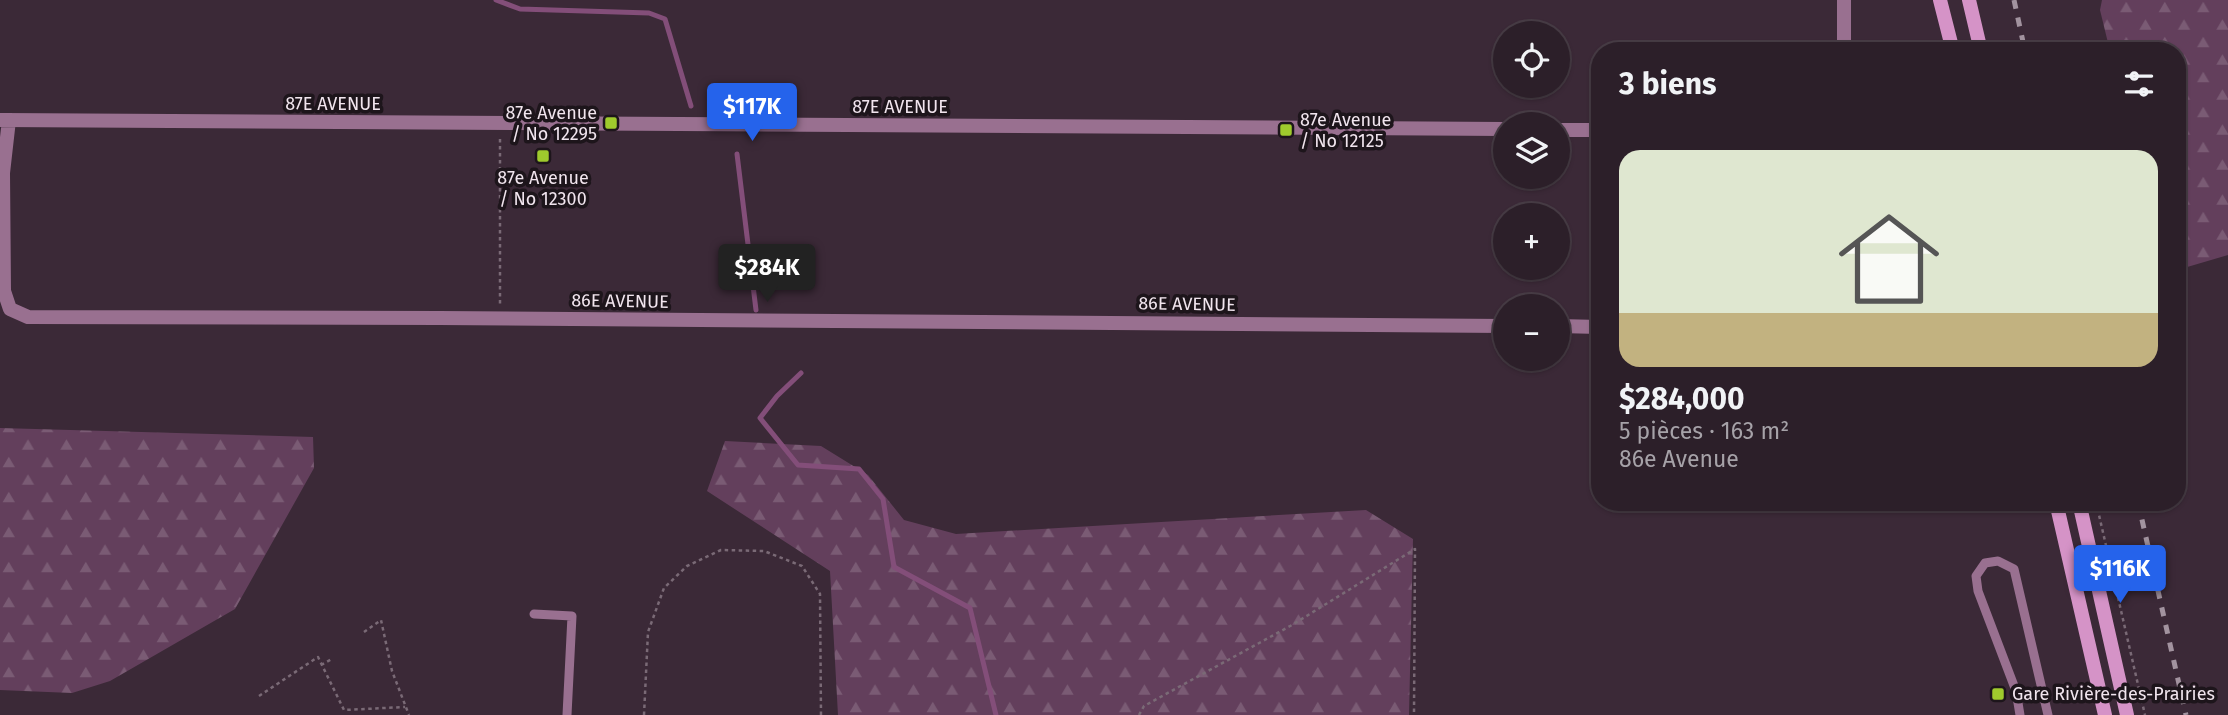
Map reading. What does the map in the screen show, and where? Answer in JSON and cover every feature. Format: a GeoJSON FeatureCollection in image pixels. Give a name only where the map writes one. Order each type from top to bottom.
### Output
{"type":"FeatureCollection","features":[{"type":"Feature","properties":{"kind":"street"},"geometry":{"type":"LineString","coordinates":[[1844,0],[1844,42]]}},
{"type":"Feature","properties":{"kind":"street"},"geometry":{"type":"LineString","coordinates":[[1940,0],[1951,42]]}},
{"type":"Feature","properties":{"kind":"street"},"geometry":{"type":"LineString","coordinates":[[1969,0],[1979,42]]}},
{"type":"Feature","properties":{"kind":"street","name":"87E AVENUE"},"geometry":{"type":"LineString","coordinates":[[5,120],[1493,130]]}},
{"type":"Feature","properties":{"kind":"street","name":"86E AVENUE"},"geometry":{"type":"LineString","coordinates":[[5,120],[4,291],[10,309],[28,317],[1493,326]]}},
{"type":"Feature","properties":{"kind":"street"},"geometry":{"type":"LineString","coordinates":[[1570,130],[1591,130]]}},
{"type":"Feature","properties":{"kind":"street"},"geometry":{"type":"LineString","coordinates":[[1570,326],[1591,327]]}},
{"type":"Feature","properties":{"kind":"street"},"geometry":{"type":"LineString","coordinates":[[2058,511],[2105,715]]}},
{"type":"Feature","properties":{"kind":"street"},"geometry":{"type":"LineString","coordinates":[[2081,511],[2127,715]]}},
{"type":"Feature","properties":{"kind":"lane"},"geometry":{"type":"LineString","coordinates":[[2020,715],[2016,691],[1978,591],[1976,576],[1985,563],[1998,561],[2014,569],[2048,715]]}},
{"type":"Feature","properties":{"kind":"lane"},"geometry":{"type":"LineString","coordinates":[[534,614],[572,616],[566,715]]}},
{"type":"Feature","properties":{"kind":"path"},"geometry":{"type":"LineString","coordinates":[[500,124],[500,318]]}},
{"type":"Feature","properties":{"kind":"path"},"geometry":{"type":"LineString","coordinates":[[2098,511],[2144,715]]}},
{"type":"Feature","properties":{"kind":"path"},"geometry":{"type":"LineString","coordinates":[[1139,715],[1144,706],[1292,625],[1415,549],[1413,715]]}},
{"type":"Feature","properties":{"kind":"path"},"geometry":{"type":"LineString","coordinates":[[643,715],[648,632],[664,588],[687,566],[721,550],[764,551],[802,566],[820,594],[821,715]]}},
{"type":"Feature","properties":{"kind":"path"},"geometry":{"type":"LineString","coordinates":[[364,632],[381,620],[392,671],[407,715]]}},
{"type":"Feature","properties":{"kind":"path"},"geometry":{"type":"LineString","coordinates":[[259,696],[317,657],[344,710],[405,707]]}},
{"type":"Feature","properties":{"kind":"path"},"geometry":{"type":"LineString","coordinates":[[321,665],[332,659]]}},
{"type":"Feature","properties":{"kind":"green space"},"geometry":{"type":"Polygon","coordinates":[[[2102,0],[2228,0],[2228,255],[2186,267],[2186,42],[2108,42],[2100,10],[2102,0]]]}},
{"type":"Feature","properties":{"kind":"green space"},"geometry":{"type":"Polygon","coordinates":[[[0,428],[313,437],[314,468],[235,609],[110,681],[72,693],[0,690],[0,428]]]}},
{"type":"Feature","properties":{"kind":"green space"},"geometry":{"type":"Polygon","coordinates":[[[725,441],[821,446],[868,475],[904,520],[956,534],[1366,510],[1413,539],[1409,715],[838,715],[830,571],[707,491],[725,441]]]}},
{"type":"Feature","properties":{"kind":"waterway"},"geometry":{"type":"LineString","coordinates":[[496,0],[520,9],[649,13],[665,19],[691,106]]}},
{"type":"Feature","properties":{"kind":"waterway"},"geometry":{"type":"LineString","coordinates":[[737,154],[756,310]]}},
{"type":"Feature","properties":{"kind":"waterway"},"geometry":{"type":"LineString","coordinates":[[801,373],[777,396],[760,418],[798,465],[859,469],[883,499],[894,567],[970,608],[996,715]]}},
{"type":"Feature","properties":{"kind":"railway"},"geometry":{"type":"LineString","coordinates":[[2014,0],[2023,42]]}},
{"type":"Feature","properties":{"kind":"railway"},"geometry":{"type":"LineString","coordinates":[[2140,511],[2186,715]]}},
{"type":"Feature","properties":{"kind":"place","name":"87e Avenue / No 12295"},"geometry":{"type":"Point","coordinates":[611,123]}},
{"type":"Feature","properties":{"kind":"place","name":"87e Avenue / No 12125"},"geometry":{"type":"Point","coordinates":[1286,130]}},
{"type":"Feature","properties":{"kind":"place","name":"87e Avenue / No 12300"},"geometry":{"type":"Point","coordinates":[543,156]}},
{"type":"Feature","properties":{"kind":"place","name":"Gare Rivière-des-Prairies"},"geometry":{"type":"Point","coordinates":[1998,694]}}]}
